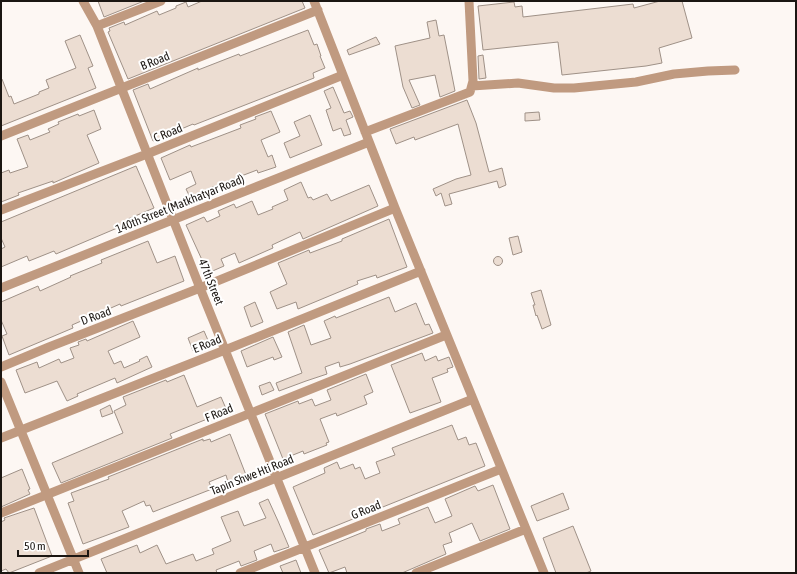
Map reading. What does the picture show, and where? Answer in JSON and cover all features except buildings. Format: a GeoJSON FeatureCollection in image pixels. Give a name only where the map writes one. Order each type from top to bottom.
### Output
{"type":"FeatureCollection","features":[{"type":"Feature","properties":{"kind":"street","name":"47th Street"},"geometry":{"type":"LineString","coordinates":[[83,1],[97,26],[120,88],[315,573]]}},
{"type":"Feature","properties":{"kind":"street"},"geometry":{"type":"LineString","coordinates":[[97,26],[161,1]]}},
{"type":"Feature","properties":{"kind":"street"},"geometry":{"type":"LineString","coordinates":[[365,132],[470,92],[473,82],[469,1]]}},
{"type":"Feature","properties":{"kind":"street"},"geometry":{"type":"LineString","coordinates":[[316,5],[395,208],[544,573]]}},
{"type":"Feature","properties":{"kind":"street","name":"B Road"},"geometry":{"type":"LineString","coordinates":[[1,136],[120,88],[316,5]]}},
{"type":"Feature","properties":{"kind":"street"},"geometry":{"type":"LineString","coordinates":[[472,86],[518,83],[554,88],[588,87],[636,82],[674,74],[735,70]]}},
{"type":"Feature","properties":{"kind":"street","name":"C Road"},"geometry":{"type":"LineString","coordinates":[[1,210],[147,154],[343,75]]}},
{"type":"Feature","properties":{"kind":"street","name":"140th Street (Matkhatyar Road)"},"geometry":{"type":"LineString","coordinates":[[1,288],[369,142]]}},
{"type":"Feature","properties":{"kind":"street","name":"D Road"},"geometry":{"type":"LineString","coordinates":[[1,367],[200,288],[395,208]]}},
{"type":"Feature","properties":{"kind":"street","name":"E Road"},"geometry":{"type":"LineString","coordinates":[[1,438],[421,271]]}},
{"type":"Feature","properties":{"kind":"street","name":"F Road"},"geometry":{"type":"LineString","coordinates":[[1,513],[446,335]]}},
{"type":"Feature","properties":{"kind":"street"},"geometry":{"type":"LineString","coordinates":[[1,382],[79,573]]}},
{"type":"Feature","properties":{"kind":"street","name":"Tapin Shwe Hti Road"},"geometry":{"type":"LineString","coordinates":[[39,573],[473,399]]}},
{"type":"Feature","properties":{"kind":"street","name":"G Road"},"geometry":{"type":"LineString","coordinates":[[240,573],[501,469]]}},
{"type":"Feature","properties":{"kind":"street"},"geometry":{"type":"LineString","coordinates":[[416,573],[526,529]]}}]}
